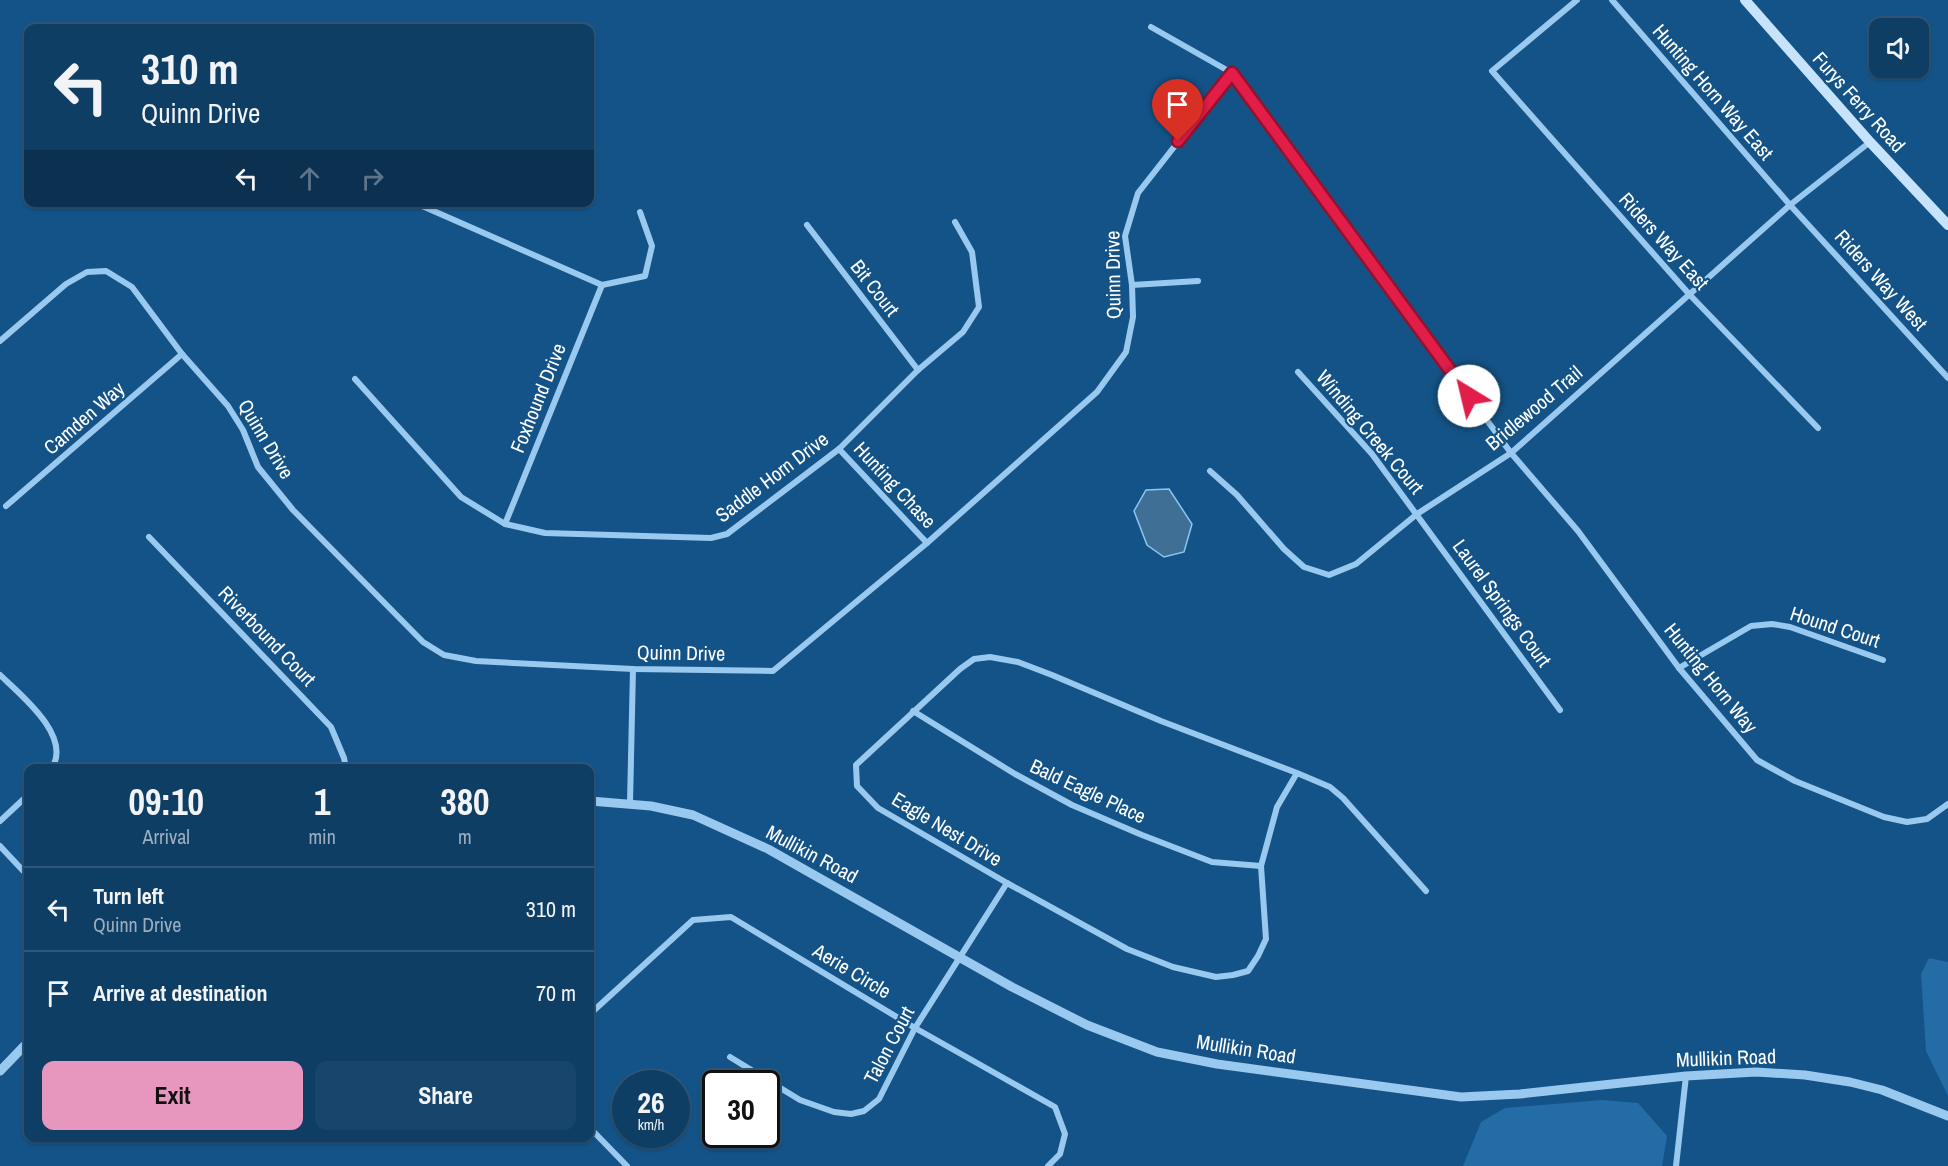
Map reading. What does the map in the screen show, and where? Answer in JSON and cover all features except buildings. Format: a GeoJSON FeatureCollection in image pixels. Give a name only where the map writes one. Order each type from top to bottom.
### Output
{"type":"FeatureCollection","features":[{"type":"Feature","properties":{"kind":"main road","name":"Furys Ferry Road"},"geometry":{"type":"LineString","coordinates":[[1745,0],[1870,142],[1948,225]]}},
{"type":"Feature","properties":{"kind":"street","name":"Riders Way East"},"geometry":{"type":"LineString","coordinates":[[1577,0],[1492,71],[1689,294],[1818,428]]}},
{"type":"Feature","properties":{"kind":"street","name":"Hunting Horn Way East"},"geometry":{"type":"LineString","coordinates":[[1612,0],[1790,205]]}},
{"type":"Feature","properties":{"kind":"street"},"geometry":{"type":"LineString","coordinates":[[1151,27],[1232,73]]}},
{"type":"Feature","properties":{"kind":"street","name":"Quinn Drive"},"geometry":{"type":"LineString","coordinates":[[0,341],[66,284],[87,272],[106,271],[132,287],[182,354],[228,406],[243,430],[258,467],[292,510],[423,642],[444,655],[476,661],[633,669],[773,671],[927,543],[1097,392],[1126,352],[1133,317],[1132,285],[1125,236],[1138,193],[1232,73]]}},
{"type":"Feature","properties":{"kind":"street","name":"Hunting Horn Way"},"geometry":{"type":"LineString","coordinates":[[1232,73],[1511,453],[1578,531],[1679,668],[1758,760],[1795,781],[1884,817],[1907,822],[1927,819],[1948,804]]}},
{"type":"Feature","properties":{"kind":"street","name":"Bridlewood Trail"},"geometry":{"type":"LineString","coordinates":[[1210,471],[1237,495],[1290,555],[1304,567],[1329,575],[1356,564],[1417,514],[1511,453],[1790,205],[1870,142]]}},
{"type":"Feature","properties":{"kind":"street","name":"Riders Way West"},"geometry":{"type":"LineString","coordinates":[[1790,205],[1948,378]]}},
{"type":"Feature","properties":{"kind":"street"},"geometry":{"type":"LineString","coordinates":[[424,207],[602,285],[645,276],[652,246],[640,212]]}},
{"type":"Feature","properties":{"kind":"street","name":"Saddle Horn Drive"},"geometry":{"type":"LineString","coordinates":[[355,379],[461,497],[505,524],[545,533],[711,538],[727,534],[839,449],[918,370],[963,332],[979,307],[972,252],[955,222]]}},
{"type":"Feature","properties":{"kind":"street","name":"Bit Court"},"geometry":{"type":"LineString","coordinates":[[807,225],[918,370]]}},
{"type":"Feature","properties":{"kind":"street"},"geometry":{"type":"LineString","coordinates":[[1132,285],[1198,281]]}},
{"type":"Feature","properties":{"kind":"street","name":"Foxhound Drive"},"geometry":{"type":"LineString","coordinates":[[505,524],[602,285]]}},
{"type":"Feature","properties":{"kind":"street","name":"Camden Way"},"geometry":{"type":"LineString","coordinates":[[6,506],[182,354]]}},
{"type":"Feature","properties":{"kind":"street","name":"Winding Creek Court"},"geometry":{"type":"LineString","coordinates":[[1298,372],[1372,454],[1417,514]]}},
{"type":"Feature","properties":{"kind":"street","name":"Hunting Chase"},"geometry":{"type":"LineString","coordinates":[[839,449],[927,543]]}},
{"type":"Feature","properties":{"kind":"street","name":"Laurel Springs Court"},"geometry":{"type":"LineString","coordinates":[[1417,514],[1560,711]]}},
{"type":"Feature","properties":{"kind":"street","name":"Riverbound Court"},"geometry":{"type":"LineString","coordinates":[[149,537],[331,727],[345,764]]}},
{"type":"Feature","properties":{"kind":"street","name":"Hound Court"},"geometry":{"type":"LineString","coordinates":[[1679,668],[1751,627],[1772,624],[1790,627],[1883,660]]}},
{"type":"Feature","properties":{"kind":"street","name":"Eagle Nest Drive"},"geometry":{"type":"LineString","coordinates":[[1297,773],[1277,807],[1261,866],[1266,939],[1248,971],[1216,977],[1173,967],[1127,949],[878,808],[856,786],[856,765],[960,669],[974,659],[990,657],[1018,663],[1052,675],[1161,721],[1297,773],[1330,787],[1343,798],[1426,891]]}},
{"type":"Feature","properties":{"kind":"street"},"geometry":{"type":"LineString","coordinates":[[630,804],[633,669]]}},
{"type":"Feature","properties":{"kind":"street"},"geometry":{"type":"LineString","coordinates":[[0,675],[45,720],[56,740],[57,761],[55,764]]}},
{"type":"Feature","properties":{"kind":"street","name":"Bald Eagle Place"},"geometry":{"type":"LineString","coordinates":[[913,711],[1015,774],[1072,805],[1212,862],[1261,866]]}},
{"type":"Feature","properties":{"kind":"street"},"geometry":{"type":"LineString","coordinates":[[0,821],[24,799]]}},
{"type":"Feature","properties":{"kind":"street","name":"Mullikin Road"},"geometry":{"type":"LineString","coordinates":[[594,801],[651,806],[693,815],[768,849],[1012,987],[1106,1033],[1157,1052],[1216,1064],[1461,1097],[1520,1094],[1686,1076],[1755,1072],[1805,1075],[1882,1090],[1948,1116]]}},
{"type":"Feature","properties":{"kind":"street"},"geometry":{"type":"LineString","coordinates":[[0,846],[24,872]]}},
{"type":"Feature","properties":{"kind":"street","name":"Talon Court"},"geometry":{"type":"LineString","coordinates":[[730,1057],[800,1100],[834,1112],[850,1114],[864,1111],[879,1099],[915,1028],[1007,883]]}},
{"type":"Feature","properties":{"kind":"street","name":"Aerie Circle"},"geometry":{"type":"LineString","coordinates":[[594,1010],[693,920],[731,917],[915,1028],[1055,1107],[1065,1134],[1060,1154],[1048,1166]]}},
{"type":"Feature","properties":{"kind":"street"},"geometry":{"type":"LineString","coordinates":[[0,1071],[24,1046]]}},
{"type":"Feature","properties":{"kind":"street"},"geometry":{"type":"LineString","coordinates":[[1676,1166],[1686,1076]]}},
{"type":"Feature","properties":{"kind":"street"},"geometry":{"type":"LineString","coordinates":[[594,1132],[627,1166]]}},
{"type":"Feature","properties":{"kind":"shaded area"},"geometry":{"type":"Polygon","coordinates":[[[1169,489],[1192,524],[1184,552],[1164,557],[1147,545],[1134,511],[1146,490],[1169,489]]]}},
{"type":"Feature","properties":{"kind":"shaded area"},"geometry":{"type":"Polygon","coordinates":[[[1929,958],[1948,962],[1948,1096],[1926,1051],[1921,974],[1929,958]]]}},
{"type":"Feature","properties":{"kind":"shaded area"},"geometry":{"type":"Polygon","coordinates":[[[1602,1100],[1638,1103],[1667,1136],[1662,1166],[1463,1166],[1481,1122],[1505,1108],[1602,1100]]]}},
{"type":"Feature","properties":{"kind":"route"},"geometry":{"type":"LineString","coordinates":[[1178,141],[1232,73],[1469,396]]}}]}
